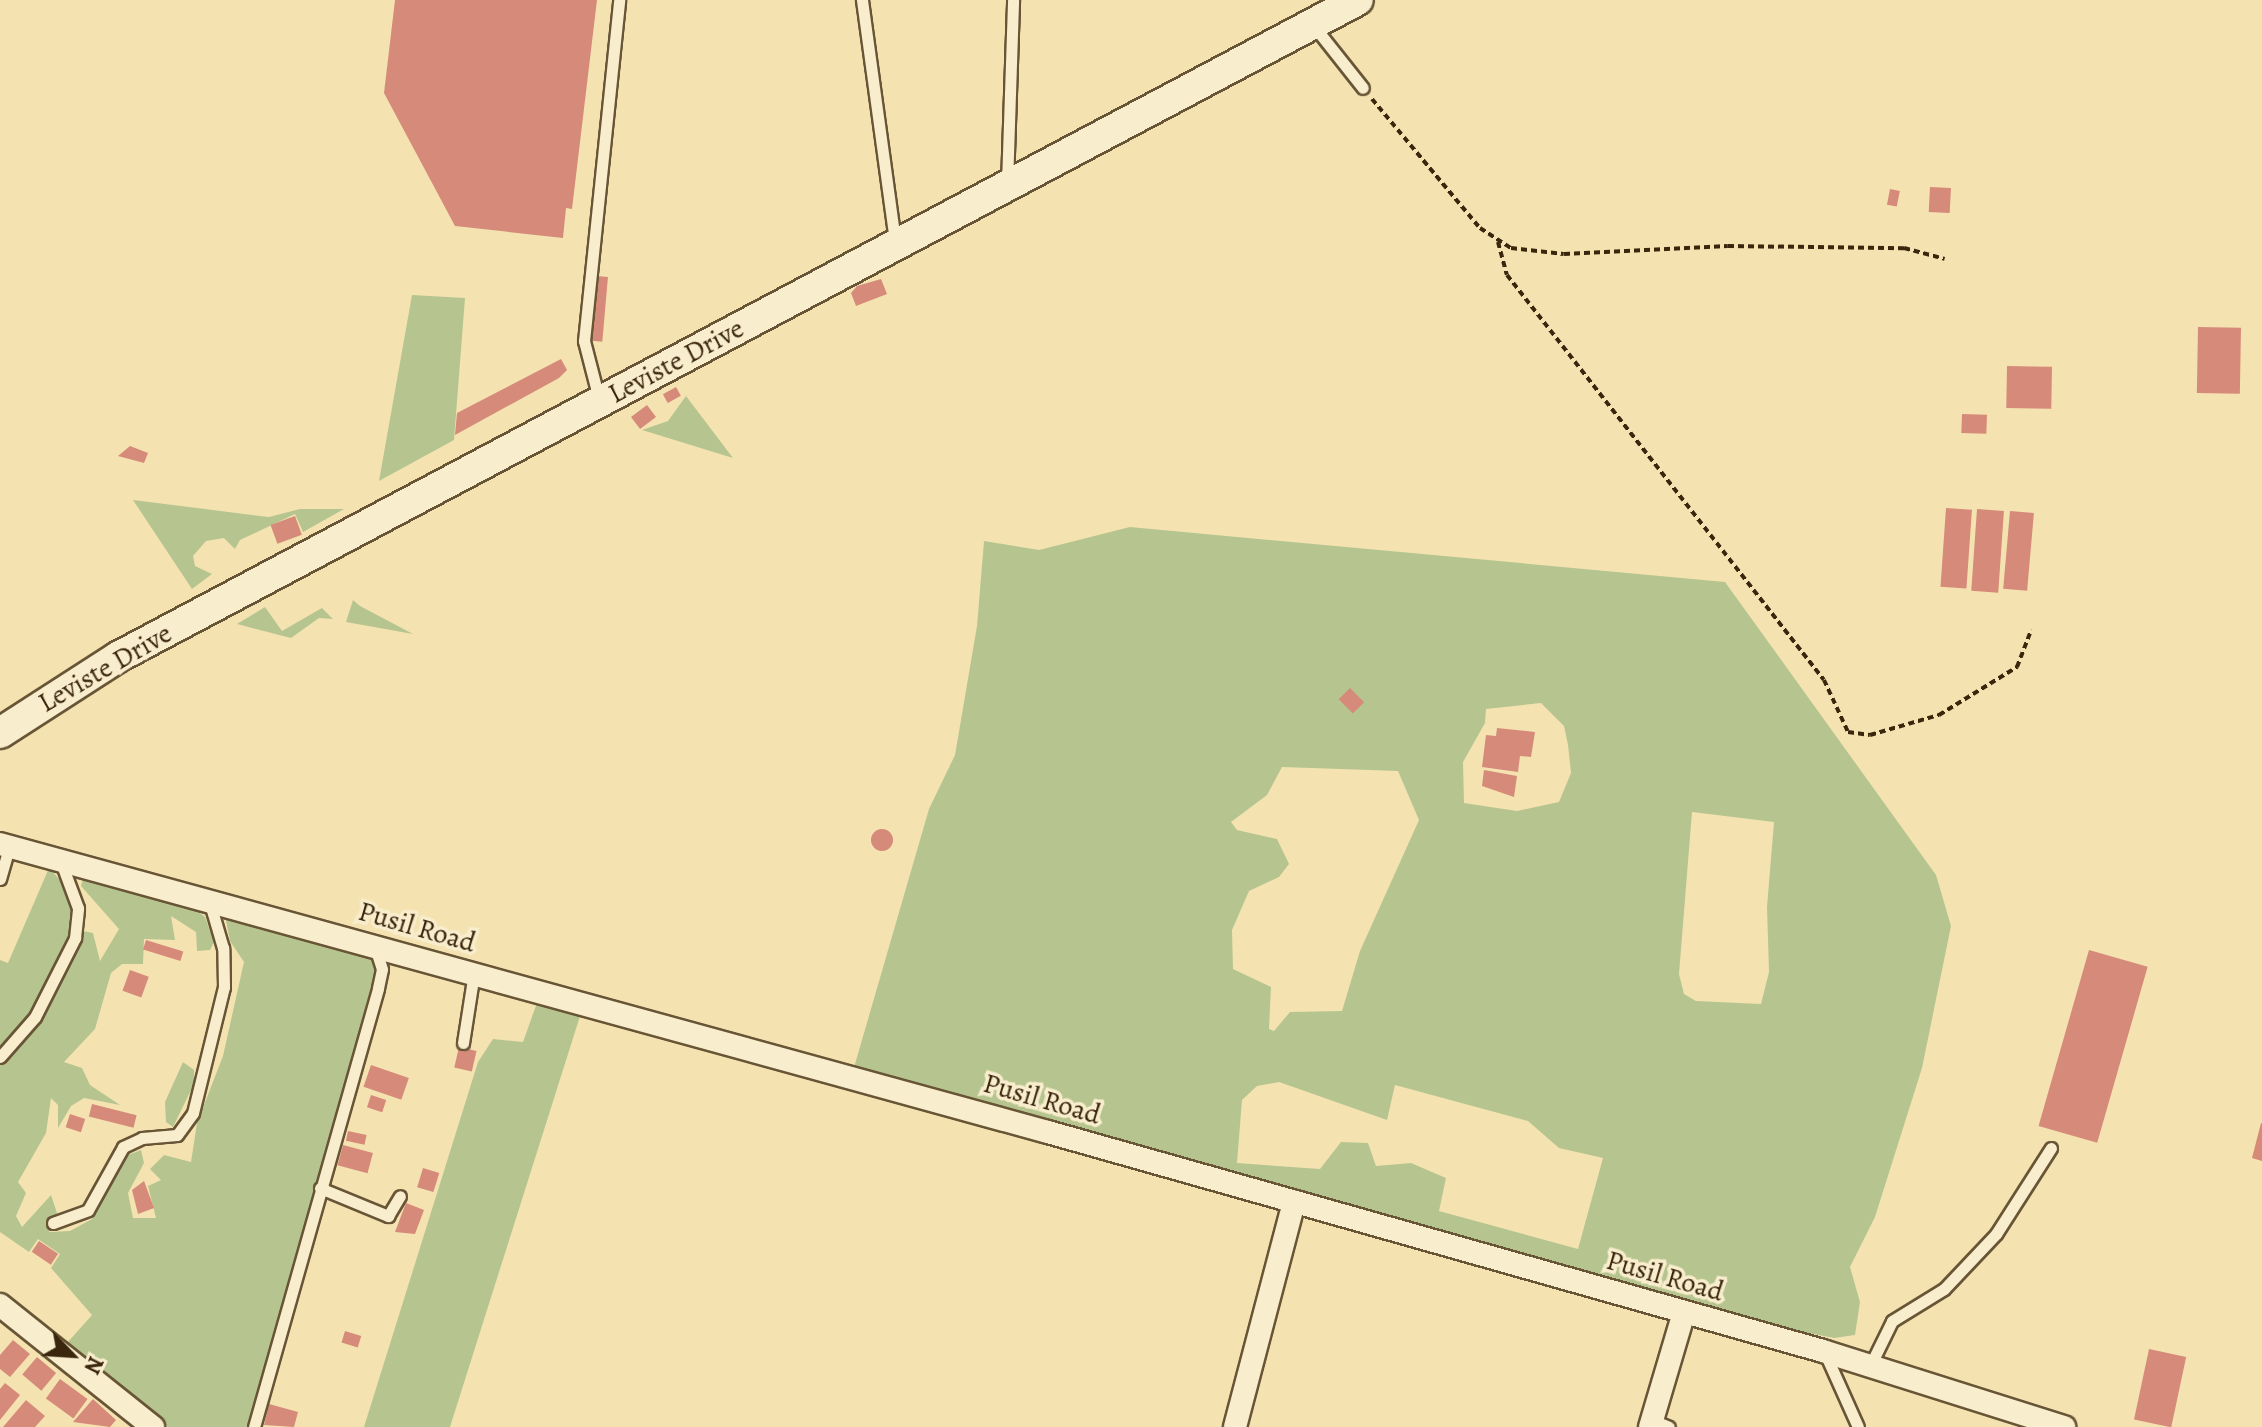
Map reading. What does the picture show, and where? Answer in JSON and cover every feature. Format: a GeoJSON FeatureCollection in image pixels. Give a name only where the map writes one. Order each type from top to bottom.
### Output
{"type":"FeatureCollection","features":[{"type":"Feature","properties":{"kind":"main road","name":"Leviste Drive"},"geometry":{"type":"LineString","coordinates":[[0,733],[118,657],[1358,0]]}},
{"type":"Feature","properties":{"kind":"street","name":"Pusil Road"},"geometry":{"type":"LineString","coordinates":[[5,846],[209,899],[1823,1351],[2064,1427]]}},
{"type":"Feature","properties":{"kind":"street"},"geometry":{"type":"LineString","coordinates":[[1235,1427],[1294,1202]]}},
{"type":"Feature","properties":{"kind":"street"},"geometry":{"type":"LineString","coordinates":[[0,1305],[153,1427]]}},
{"type":"Feature","properties":{"kind":"street"},"geometry":{"type":"LineString","coordinates":[[1657,1425],[1684,1312]]}},
{"type":"Feature","properties":{"kind":"lane"},"geometry":{"type":"LineString","coordinates":[[600,402],[584,341],[619,0]]}},
{"type":"Feature","properties":{"kind":"lane"},"geometry":{"type":"LineString","coordinates":[[862,0],[895,244]]}},
{"type":"Feature","properties":{"kind":"lane"},"geometry":{"type":"LineString","coordinates":[[1007,185],[1013,0]]}},
{"type":"Feature","properties":{"kind":"lane"},"geometry":{"type":"LineString","coordinates":[[1312,24],[1363,88]]}},
{"type":"Feature","properties":{"kind":"lane"},"geometry":{"type":"LineString","coordinates":[[0,879],[5,846]]}},
{"type":"Feature","properties":{"kind":"lane"},"geometry":{"type":"LineString","coordinates":[[0,1057],[35,1017],[75,938],[78,908],[61,862]]}},
{"type":"Feature","properties":{"kind":"lane"},"geometry":{"type":"LineString","coordinates":[[53,1223],[88,1210],[123,1147],[142,1138],[177,1135],[195,1108],[225,968],[209,899]]}},
{"type":"Feature","properties":{"kind":"lane"},"geometry":{"type":"LineString","coordinates":[[254,1427],[380,980],[375,946]]}},
{"type":"Feature","properties":{"kind":"lane"},"geometry":{"type":"LineString","coordinates":[[463,1043],[474,973]]}},
{"type":"Feature","properties":{"kind":"lane"},"geometry":{"type":"LineString","coordinates":[[1870,1366],[1892,1321],[1944,1289],[1996,1234],[2051,1148]]}},
{"type":"Feature","properties":{"kind":"lane"},"geometry":{"type":"LineString","coordinates":[[320,1188],[388,1216],[400,1196]]}},
{"type":"Feature","properties":{"kind":"lane"},"geometry":{"type":"LineString","coordinates":[[1823,1351],[1858,1427]]}},
{"type":"Feature","properties":{"kind":"path"},"geometry":{"type":"LineString","coordinates":[[1363,88],[1498,242],[1507,275],[1824,680],[1848,732],[1870,735],[1939,715],[2017,667],[2031,630]]}},
{"type":"Feature","properties":{"kind":"path"},"geometry":{"type":"LineString","coordinates":[[1498,242],[1550,254],[1728,246],[1904,248],[1945,259]]}},
{"type":"Feature","properties":{"kind":"green space"},"geometry":{"type":"Polygon","coordinates":[[[412,295],[465,298],[454,440],[379,481],[412,295]]]}},
{"type":"Feature","properties":{"kind":"green space"},"geometry":{"type":"Polygon","coordinates":[[[686,396],[733,458],[642,430],[668,421],[686,396]]]}},
{"type":"Feature","properties":{"kind":"green space"},"geometry":{"type":"Polygon","coordinates":[[[133,500],[269,517],[300,509],[344,509],[303,532],[295,514],[240,540],[235,549],[224,538],[206,541],[193,556],[195,566],[212,574],[192,589],[133,500]]]}},
{"type":"Feature","properties":{"kind":"green space"},"geometry":{"type":"Polygon","coordinates":[[[1130,527],[1725,582],[1936,875],[1951,926],[1922,1068],[1875,1217],[1850,1267],[1860,1302],[1855,1335],[1834,1338],[1782,1328],[853,1071],[929,809],[955,755],[977,626],[984,541],[1039,550],[1130,527]],[[1541,703],[1486,709],[1485,723],[1463,762],[1464,803],[1517,811],[1559,802],[1571,773],[1564,726],[1541,703]],[[1282,767],[1267,795],[1231,822],[1237,830],[1277,839],[1289,864],[1279,877],[1249,891],[1232,930],[1233,969],[1271,987],[1269,1029],[1274,1031],[1290,1012],[1342,1011],[1360,951],[1419,820],[1398,771],[1282,767]],[[1692,812],[1679,974],[1684,994],[1696,1001],[1761,1004],[1769,972],[1767,907],[1774,822],[1692,812]],[[1279,1082],[1257,1086],[1242,1100],[1237,1163],[1320,1169],[1341,1142],[1368,1143],[1376,1166],[1411,1163],[1446,1178],[1439,1211],[1578,1249],[1603,1158],[1559,1148],[1528,1121],[1395,1085],[1387,1120],[1279,1082]]]}},
{"type":"Feature","properties":{"kind":"green space"},"geometry":{"type":"Polygon","coordinates":[[[353,600],[360,606],[413,634],[346,622],[353,600]]]}},
{"type":"Feature","properties":{"kind":"green space"},"geometry":{"type":"Polygon","coordinates":[[[265,607],[282,631],[322,608],[333,619],[319,618],[291,638],[237,624],[265,607]]]}},
{"type":"Feature","properties":{"kind":"green space"},"geometry":{"type":"Polygon","coordinates":[[[49,868],[60,880],[78,930],[93,933],[100,961],[119,929],[81,886],[84,876],[190,905],[205,917],[214,942],[210,950],[197,951],[196,932],[171,916],[175,940],[144,939],[143,964],[122,964],[111,973],[95,1029],[64,1062],[82,1068],[90,1085],[120,1105],[84,1098],[71,1106],[58,1128],[58,1105],[51,1098],[46,1133],[18,1182],[26,1193],[16,1216],[22,1227],[51,1195],[57,1213],[49,1232],[70,1231],[92,1219],[123,1157],[141,1150],[144,1163],[128,1193],[133,1218],[156,1218],[148,1186],[161,1180],[150,1169],[164,1155],[191,1162],[197,1123],[223,1056],[244,962],[230,941],[225,915],[369,957],[377,966],[248,1427],[168,1427],[67,1343],[92,1315],[51,1268],[60,1254],[38,1239],[29,1252],[0,1232],[0,960],[8,963],[49,868]]]}},
{"type":"Feature","properties":{"kind":"green space"},"geometry":{"type":"Polygon","coordinates":[[[538,1000],[581,1013],[450,1427],[364,1427],[478,1062],[493,1039],[523,1042],[538,1000]]]}},
{"type":"Feature","properties":{"kind":"green space"},"geometry":{"type":"Polygon","coordinates":[[[183,1062],[194,1070],[194,1084],[173,1127],[166,1122],[165,1102],[183,1062]]]}},
{"type":"Feature","properties":{"kind":"building"},"geometry":{"type":"Polygon","coordinates":[[[395,0],[597,0],[572,209],[566,208],[563,238],[455,226],[384,93],[395,0]]]}},
{"type":"Feature","properties":{"kind":"building"},"geometry":{"type":"Polygon","coordinates":[[[1930,187],[1951,188],[1950,213],[1929,212],[1930,187]]]}},
{"type":"Feature","properties":{"kind":"building"},"geometry":{"type":"Polygon","coordinates":[[[1890,189],[1900,191],[1897,207],[1887,205],[1890,189]]]}},
{"type":"Feature","properties":{"kind":"building"},"geometry":{"type":"Polygon","coordinates":[[[597,276],[608,277],[602,342],[591,341],[597,276]]]}},
{"type":"Feature","properties":{"kind":"building"},"geometry":{"type":"Polygon","coordinates":[[[881,279],[887,294],[856,306],[851,293],[857,286],[881,279]]]}},
{"type":"Feature","properties":{"kind":"building"},"geometry":{"type":"Polygon","coordinates":[[[2198,327],[2241,328],[2240,394],[2197,393],[2198,327]]]}},
{"type":"Feature","properties":{"kind":"building"},"geometry":{"type":"Polygon","coordinates":[[[561,359],[567,370],[559,378],[455,435],[457,413],[561,359]]]}},
{"type":"Feature","properties":{"kind":"building"},"geometry":{"type":"Polygon","coordinates":[[[2007,366],[2052,367],[2051,409],[2006,408],[2007,366]]]}},
{"type":"Feature","properties":{"kind":"building"},"geometry":{"type":"Polygon","coordinates":[[[676,387],[681,396],[668,403],[663,394],[676,387]]]}},
{"type":"Feature","properties":{"kind":"building"},"geometry":{"type":"Polygon","coordinates":[[[647,405],[656,417],[640,429],[631,417],[647,405]]]}},
{"type":"Feature","properties":{"kind":"building"},"geometry":{"type":"Polygon","coordinates":[[[1962,414],[1987,415],[1986,434],[1961,433],[1962,414]]]}},
{"type":"Feature","properties":{"kind":"building"},"geometry":{"type":"Polygon","coordinates":[[[130,446],[148,453],[144,463],[118,456],[130,446]]]}},
{"type":"Feature","properties":{"kind":"building"},"geometry":{"type":"Polygon","coordinates":[[[1946,508],[1972,510],[1966,589],[1940,587],[1946,508]]]}},
{"type":"Feature","properties":{"kind":"building"},"geometry":{"type":"Polygon","coordinates":[[[1977,509],[2004,511],[1998,593],[1971,591],[1977,509]]]}},
{"type":"Feature","properties":{"kind":"building"},"geometry":{"type":"Polygon","coordinates":[[[2010,511],[2034,513],[2027,591],[2003,589],[2010,511]]]}},
{"type":"Feature","properties":{"kind":"building"},"geometry":{"type":"Polygon","coordinates":[[[295,516],[302,535],[277,544],[271,525],[295,516]]]}},
{"type":"Feature","properties":{"kind":"building"},"geometry":{"type":"Polygon","coordinates":[[[1350,688],[1364,702],[1353,713],[1339,699],[1350,688]]]}},
{"type":"Feature","properties":{"kind":"building"},"geometry":{"type":"Polygon","coordinates":[[[1497,728],[1535,732],[1531,757],[1520,756],[1518,772],[1482,767],[1486,735],[1496,736],[1497,728]]]}},
{"type":"Feature","properties":{"kind":"building"},"geometry":{"type":"Polygon","coordinates":[[[1484,770],[1517,776],[1514,797],[1482,786],[1484,770]]]}},
{"type":"Feature","properties":{"kind":"building"},"geometry":{"type":"Polygon","coordinates":[[[882,829],[890,832],[893,840],[890,848],[882,851],[874,848],[871,840],[874,832],[882,829]]]}},
{"type":"Feature","properties":{"kind":"building"},"geometry":{"type":"Polygon","coordinates":[[[146,940],[183,951],[180,961],[143,950],[146,940]]]}},
{"type":"Feature","properties":{"kind":"building"},"geometry":{"type":"Polygon","coordinates":[[[2089,950],[2148,967],[2097,1143],[2039,1126],[2089,950]]]}},
{"type":"Feature","properties":{"kind":"building"},"geometry":{"type":"Polygon","coordinates":[[[130,970],[149,977],[141,998],[122,991],[130,970]]]}},
{"type":"Feature","properties":{"kind":"building"},"geometry":{"type":"Polygon","coordinates":[[[459,1047],[477,1051],[472,1072],[454,1067],[459,1047]]]}},
{"type":"Feature","properties":{"kind":"building"},"geometry":{"type":"Polygon","coordinates":[[[371,1065],[409,1078],[401,1100],[364,1087],[371,1065]]]}},
{"type":"Feature","properties":{"kind":"building"},"geometry":{"type":"Polygon","coordinates":[[[371,1095],[386,1100],[382,1112],[367,1107],[371,1095]]]}},
{"type":"Feature","properties":{"kind":"building"},"geometry":{"type":"Polygon","coordinates":[[[92,1104],[137,1115],[133,1128],[89,1117],[92,1104]]]}},
{"type":"Feature","properties":{"kind":"building"},"geometry":{"type":"Polygon","coordinates":[[[70,1114],[85,1119],[81,1132],[66,1127],[70,1114]]]}},
{"type":"Feature","properties":{"kind":"building"},"geometry":{"type":"Polygon","coordinates":[[[2262,1123],[2262,1161],[2252,1158],[2262,1123]]]}},
{"type":"Feature","properties":{"kind":"building"},"geometry":{"type":"Polygon","coordinates":[[[348,1131],[367,1135],[365,1145],[346,1141],[348,1131]]]}},
{"type":"Feature","properties":{"kind":"building"},"geometry":{"type":"Polygon","coordinates":[[[343,1145],[373,1153],[368,1173],[338,1165],[343,1145]]]}},
{"type":"Feature","properties":{"kind":"building"},"geometry":{"type":"Polygon","coordinates":[[[423,1168],[439,1173],[433,1192],[417,1187],[423,1168]]]}},
{"type":"Feature","properties":{"kind":"building"},"geometry":{"type":"Polygon","coordinates":[[[144,1181],[154,1208],[138,1214],[132,1190],[144,1181]]]}},
{"type":"Feature","properties":{"kind":"building"},"geometry":{"type":"Polygon","coordinates":[[[406,1203],[424,1210],[415,1234],[395,1232],[406,1203]]]}},
{"type":"Feature","properties":{"kind":"building"},"geometry":{"type":"Polygon","coordinates":[[[39,1241],[58,1254],[51,1265],[32,1252],[39,1241]]]}},
{"type":"Feature","properties":{"kind":"building"},"geometry":{"type":"Polygon","coordinates":[[[345,1331],[361,1336],[358,1347],[341,1342],[345,1331]]]}},
{"type":"Feature","properties":{"kind":"building"},"geometry":{"type":"Polygon","coordinates":[[[13,1340],[30,1354],[10,1377],[0,1369],[0,1355],[13,1340]]]}},
{"type":"Feature","properties":{"kind":"building"},"geometry":{"type":"Polygon","coordinates":[[[2149,1349],[2186,1357],[2171,1427],[2134,1419],[2149,1349]]]}},
{"type":"Feature","properties":{"kind":"building"},"geometry":{"type":"Polygon","coordinates":[[[37,1357],[56,1373],[41,1391],[22,1375],[37,1357]]]}},
{"type":"Feature","properties":{"kind":"building"},"geometry":{"type":"Polygon","coordinates":[[[60,1379],[88,1399],[73,1418],[46,1398],[60,1379]]]}},
{"type":"Feature","properties":{"kind":"building"},"geometry":{"type":"Polygon","coordinates":[[[5,1383],[20,1395],[0,1420],[0,1389],[5,1383]]]}},
{"type":"Feature","properties":{"kind":"building"},"geometry":{"type":"Polygon","coordinates":[[[93,1399],[116,1420],[110,1427],[73,1422],[93,1399]]]}},
{"type":"Feature","properties":{"kind":"building"},"geometry":{"type":"Polygon","coordinates":[[[26,1400],[45,1416],[35,1427],[3,1427],[26,1400]]]}},
{"type":"Feature","properties":{"kind":"building"},"geometry":{"type":"Polygon","coordinates":[[[269,1404],[298,1412],[294,1427],[264,1425],[269,1404]]]}}]}
